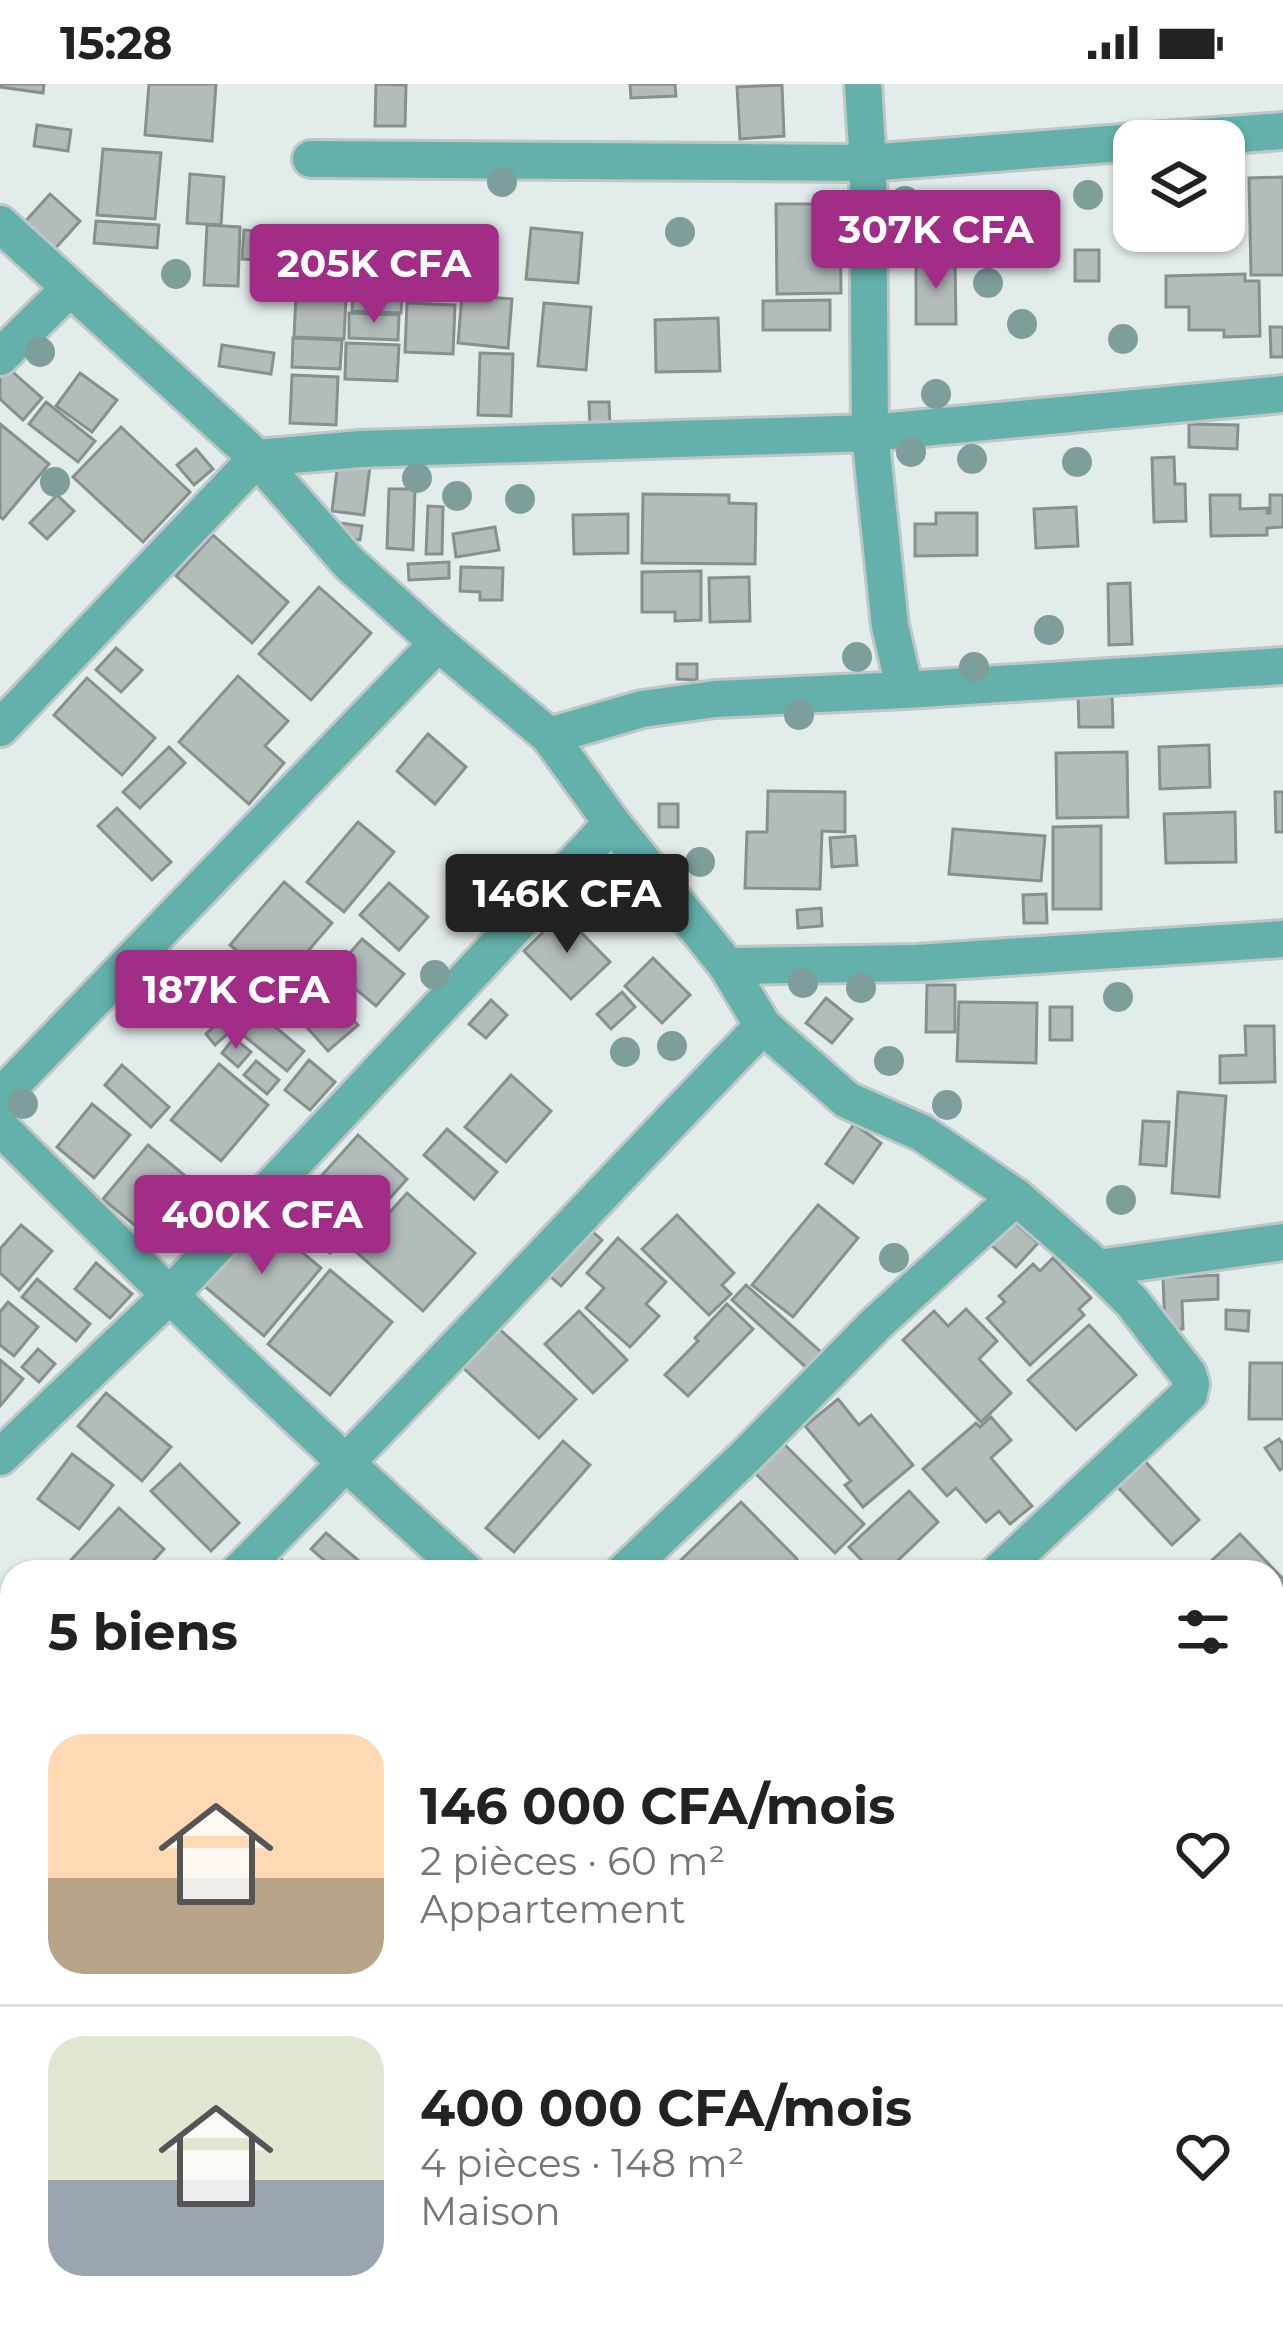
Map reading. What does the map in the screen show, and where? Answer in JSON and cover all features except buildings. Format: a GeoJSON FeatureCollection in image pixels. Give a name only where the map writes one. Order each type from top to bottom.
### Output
{"type":"FeatureCollection","features":[{"type":"Feature","properties":{"kind":"street"},"geometry":{"type":"LineString","coordinates":[[863,84],[868,163],[869,433],[890,626],[905,690]]}},
{"type":"Feature","properties":{"kind":"street"},"geometry":{"type":"LineString","coordinates":[[1245,133],[1283,130]]}},
{"type":"Feature","properties":{"kind":"street"},"geometry":{"type":"LineString","coordinates":[[311,159],[868,163],[1113,144]]}},
{"type":"Feature","properties":{"kind":"street"},"geometry":{"type":"LineString","coordinates":[[0,224],[256,458],[349,562],[549,736],[727,966],[763,1026],[847,1100],[922,1133],[1016,1197],[1132,1302],[1188,1374],[1189,1394],[1012,1560]]}},
{"type":"Feature","properties":{"kind":"street"},"geometry":{"type":"LineString","coordinates":[[0,357],[69,289]]}},
{"type":"Feature","properties":{"kind":"street"},"geometry":{"type":"LineString","coordinates":[[0,728],[256,458],[361,449],[869,433],[1283,394]]}},
{"type":"Feature","properties":{"kind":"street"},"geometry":{"type":"LineString","coordinates":[[0,1097],[438,643]]}},
{"type":"Feature","properties":{"kind":"street"},"geometry":{"type":"LineString","coordinates":[[549,736],[642,709],[716,698],[1283,666]]}},
{"type":"Feature","properties":{"kind":"street"},"geometry":{"type":"LineString","coordinates":[[0,1457],[169,1296],[612,823]]}},
{"type":"Feature","properties":{"kind":"street"},"geometry":{"type":"LineString","coordinates":[[727,966],[917,963],[1283,939]]}},
{"type":"Feature","properties":{"kind":"street"},"geometry":{"type":"LineString","coordinates":[[251,1560],[763,1026]]}},
{"type":"Feature","properties":{"kind":"street"},"geometry":{"type":"LineString","coordinates":[[0,1127],[345,1465],[452,1560]]}},
{"type":"Feature","properties":{"kind":"street"},"geometry":{"type":"LineString","coordinates":[[638,1560],[876,1324],[1016,1197]]}},
{"type":"Feature","properties":{"kind":"street"},"geometry":{"type":"LineString","coordinates":[[1098,1268],[1283,1242]]}}]}
